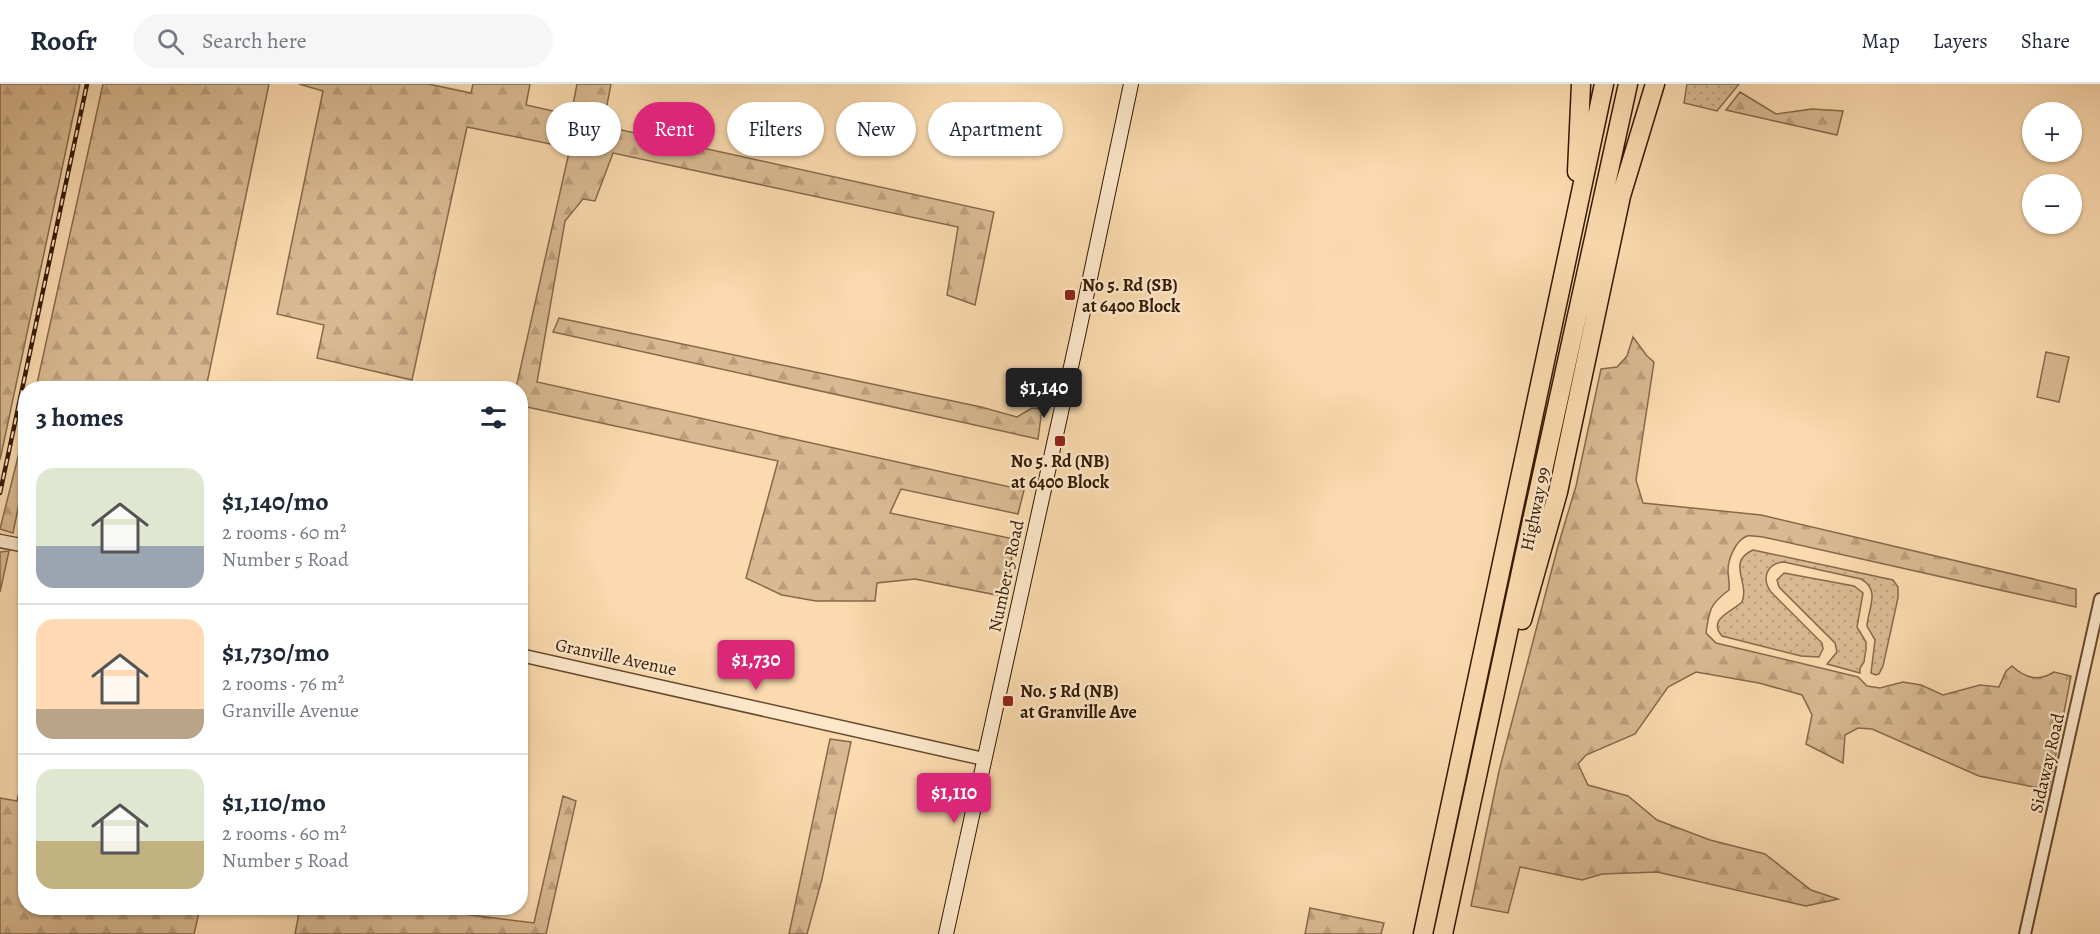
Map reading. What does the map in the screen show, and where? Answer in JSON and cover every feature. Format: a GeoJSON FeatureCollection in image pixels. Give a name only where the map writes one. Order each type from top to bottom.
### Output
{"type":"FeatureCollection","features":[{"type":"Feature","properties":{"kind":"highway"},"geometry":{"type":"LineString","coordinates":[[1578,212],[1576,180],[1581,84]]}},
{"type":"Feature","properties":{"kind":"highway","name":"Highway 99"},"geometry":{"type":"LineString","coordinates":[[1423,934],[1604,84]]}},
{"type":"Feature","properties":{"kind":"highway","name":"Highway 99"},"geometry":{"type":"LineString","coordinates":[[1443,934],[1628,84]]}},
{"type":"Feature","properties":{"kind":"highway"},"geometry":{"type":"LineString","coordinates":[[1494,701],[1513,654],[1558,492],[1621,196],[1655,84]]}},
{"type":"Feature","properties":{"kind":"main road","name":"Number 5 Road"},"geometry":{"type":"LineString","coordinates":[[946,934],[1131,84]]}},
{"type":"Feature","properties":{"kind":"street"},"geometry":{"type":"LineString","coordinates":[[0,541],[18,544]]}},
{"type":"Feature","properties":{"kind":"street","name":"Sidaway Road"},"geometry":{"type":"LineString","coordinates":[[2025,934],[2100,599]]}},
{"type":"Feature","properties":{"kind":"street","name":"Granville Avenue"},"geometry":{"type":"LineString","coordinates":[[528,657],[984,759]]}},
{"type":"Feature","properties":{"kind":"green space"},"geometry":{"type":"Polygon","coordinates":[[[0,84],[80,84],[0,460],[0,84]]]}},
{"type":"Feature","properties":{"kind":"green space"},"geometry":{"type":"Polygon","coordinates":[[[103,84],[269,84],[207,381],[38,381],[103,84]]]}},
{"type":"Feature","properties":{"kind":"green space"},"geometry":{"type":"Polygon","coordinates":[[[299,84],[428,84],[471,93],[473,84],[530,84],[526,105],[546,109],[546,143],[467,127],[412,380],[317,358],[324,325],[277,314],[323,91],[299,84]]]}},
{"type":"Feature","properties":{"kind":"green space"},"geometry":{"type":"Polygon","coordinates":[[[577,84],[611,84],[608,102],[574,102],[577,84]]]}},
{"type":"Feature","properties":{"kind":"green space"},"geometry":{"type":"Polygon","coordinates":[[[1687,84],[1739,84],[1717,111],[1684,103],[1687,84]]]}},
{"type":"Feature","properties":{"kind":"green space"},"geometry":{"type":"Polygon","coordinates":[[[1740,92],[1776,114],[1812,109],[1843,111],[1837,135],[1726,110],[1740,92]]]}},
{"type":"Feature","properties":{"kind":"green space"},"geometry":{"type":"Polygon","coordinates":[[[621,130],[633,133],[633,156],[715,156],[715,151],[727,153],[727,156],[739,156],[994,212],[975,305],[947,295],[958,227],[621,155],[621,130]]]}},
{"type":"Feature","properties":{"kind":"green space"},"geometry":{"type":"Polygon","coordinates":[[[568,156],[612,156],[595,201],[583,199],[565,221],[537,382],[1024,490],[1018,514],[901,489],[890,513],[1014,539],[1007,597],[915,579],[877,583],[875,601],[816,601],[782,595],[746,578],[778,461],[528,407],[528,381],[518,381],[568,156]]]}},
{"type":"Feature","properties":{"kind":"green space"},"geometry":{"type":"Polygon","coordinates":[[[559,318],[981,407],[1017,417],[1032,408],[1042,409],[1038,439],[553,332],[559,318]]]}},
{"type":"Feature","properties":{"kind":"green space"},"geometry":{"type":"Polygon","coordinates":[[[1633,337],[1654,362],[1636,480],[1643,503],[1761,515],[2076,589],[2076,607],[1763,537],[1749,536],[1739,541],[1731,555],[1728,566],[1729,590],[1718,599],[1712,608],[1706,633],[1716,643],[1858,677],[1867,686],[1880,688],[1903,682],[1921,685],[1943,695],[1980,685],[1999,687],[2006,671],[2012,666],[2027,676],[2037,678],[2054,672],[2071,676],[2049,790],[1979,776],[1872,729],[1858,728],[1845,735],[1843,763],[1806,744],[1812,715],[1802,695],[1759,683],[1696,672],[1668,687],[1635,734],[1586,755],[1578,764],[1588,785],[1628,796],[1657,820],[1710,840],[1765,854],[1811,890],[1838,899],[1806,906],[1657,872],[1602,874],[1582,880],[1520,867],[1508,913],[1471,906],[1499,771],[1576,486],[1601,369],[1617,367],[1627,356],[1633,337]]]}},
{"type":"Feature","properties":{"kind":"green space"},"geometry":{"type":"Polygon","coordinates":[[[2046,352],[2069,357],[2059,402],[2037,397],[2046,352]]]}},
{"type":"Feature","properties":{"kind":"green space"},"geometry":{"type":"Polygon","coordinates":[[[18,457],[18,508],[13,533],[0,529],[18,457]]]}},
{"type":"Feature","properties":{"kind":"green space"},"geometry":{"type":"Polygon","coordinates":[[[1753,550],[1893,580],[1898,587],[1898,598],[1883,666],[1879,674],[1871,673],[1875,640],[1867,626],[1872,594],[1867,583],[1861,579],[1784,562],[1773,565],[1767,572],[1766,582],[1771,592],[1822,643],[1823,649],[1819,657],[1801,656],[1722,636],[1717,625],[1723,616],[1742,602],[1744,595],[1740,573],[1741,560],[1753,550]]]}},
{"type":"Feature","properties":{"kind":"green space"},"geometry":{"type":"Polygon","coordinates":[[[9,551],[0,592],[0,552],[9,551]]]}},
{"type":"Feature","properties":{"kind":"green space"},"geometry":{"type":"Polygon","coordinates":[[[1784,573],[1854,586],[1863,593],[1857,627],[1866,642],[1866,649],[1860,673],[1827,664],[1837,652],[1835,643],[1779,587],[1777,580],[1784,573]]]}},
{"type":"Feature","properties":{"kind":"green space"},"geometry":{"type":"Polygon","coordinates":[[[830,739],[851,742],[822,879],[807,934],[789,934],[830,739]]]}},
{"type":"Feature","properties":{"kind":"green space"},"geometry":{"type":"Polygon","coordinates":[[[18,796],[18,915],[198,915],[194,934],[0,934],[0,798],[17,801],[18,796]]]}},
{"type":"Feature","properties":{"kind":"green space"},"geometry":{"type":"Polygon","coordinates":[[[563,796],[576,801],[546,934],[295,934],[299,915],[471,915],[534,923],[563,796]]]}},
{"type":"Feature","properties":{"kind":"green space"},"geometry":{"type":"Polygon","coordinates":[[[1310,908],[1384,923],[1381,934],[1305,934],[1310,908]]]}},
{"type":"Feature","properties":{"kind":"railway"},"geometry":{"type":"LineString","coordinates":[[24,381],[87,84]]}},
{"type":"Feature","properties":{"kind":"railway"},"geometry":{"type":"LineString","coordinates":[[0,493],[18,408]]}},
{"type":"Feature","properties":{"kind":"place","name":"No 5. Rd (SB) at 6400 Block"},"geometry":{"type":"Point","coordinates":[1070,295]}},
{"type":"Feature","properties":{"kind":"place","name":"No 5. Rd (NB) at 6400 Block"},"geometry":{"type":"Point","coordinates":[1060,441]}},
{"type":"Feature","properties":{"kind":"place","name":"No. 5 Rd (NB) at Granville Ave"},"geometry":{"type":"Point","coordinates":[1008,701]}}]}
